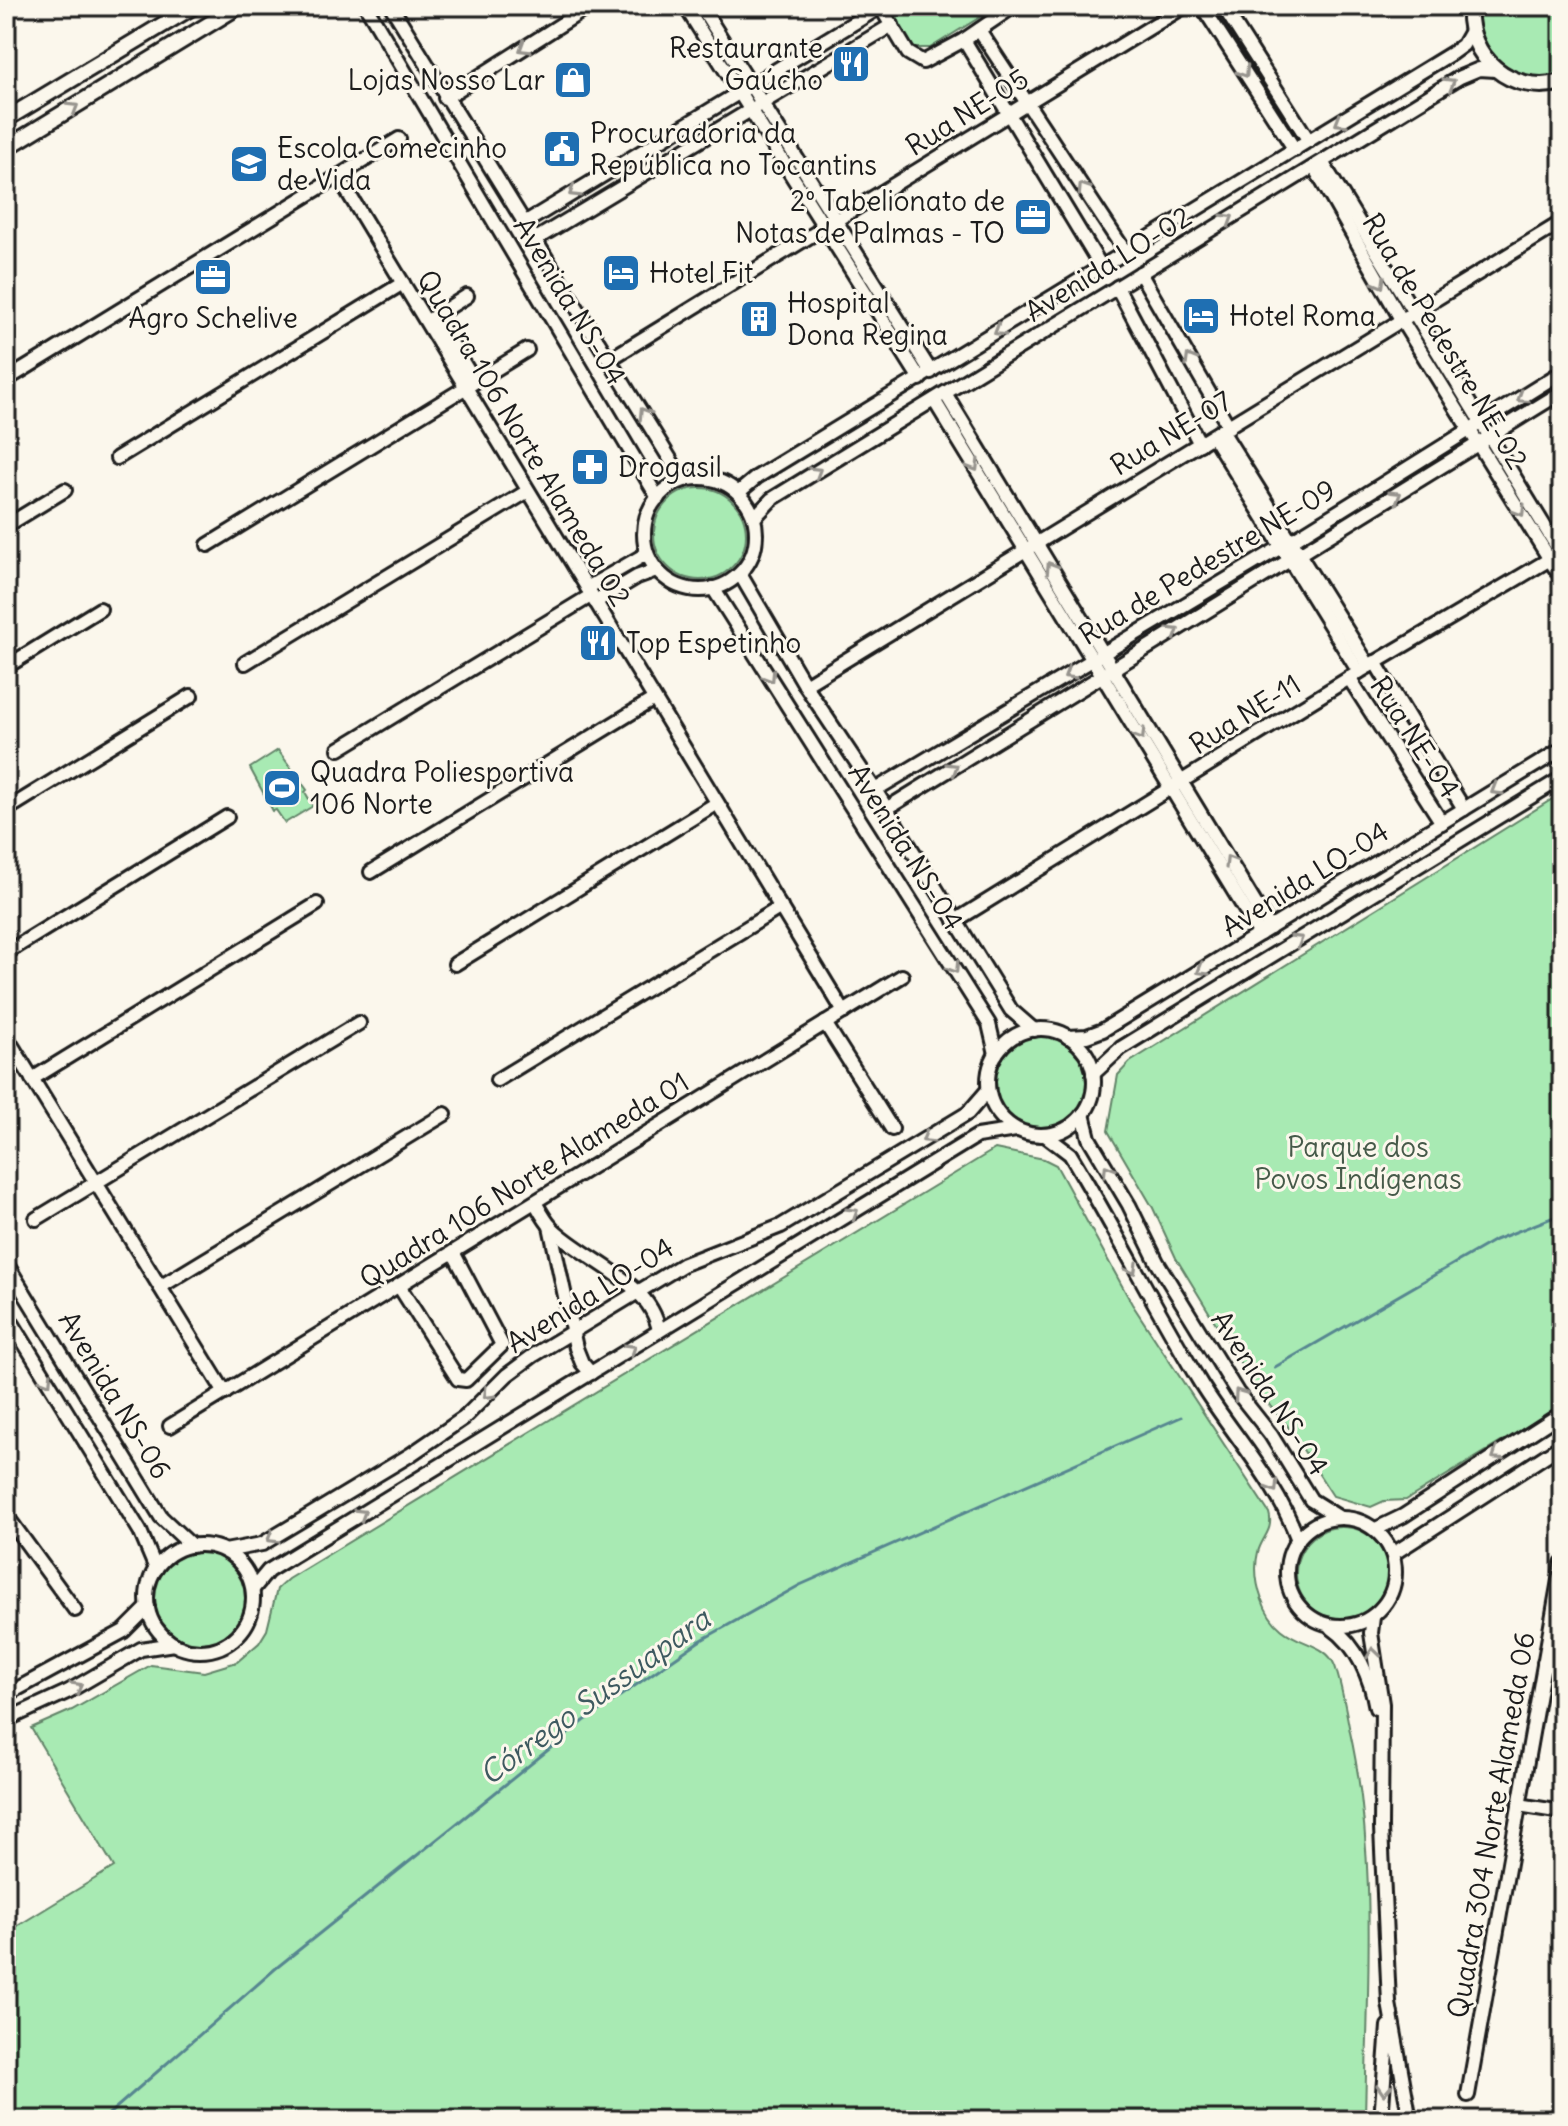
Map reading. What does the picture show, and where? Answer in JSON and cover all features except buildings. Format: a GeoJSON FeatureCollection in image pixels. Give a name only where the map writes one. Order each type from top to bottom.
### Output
{"type":"FeatureCollection","features":[{"type":"Feature","properties":{"kind":"main road"},"geometry":{"type":"LineString","coordinates":[[6,119],[194,6]]}},
{"type":"Feature","properties":{"kind":"main road"},"geometry":{"type":"LineString","coordinates":[[6,148],[239,6]]}},
{"type":"Feature","properties":{"kind":"main road"},"geometry":{"type":"LineString","coordinates":[[1470,6],[1471,31],[1481,54],[1496,70],[1527,84],[1562,83]]}},
{"type":"Feature","properties":{"kind":"street","name":"Avenida NS-04"},"geometry":{"type":"LineString","coordinates":[[366,6],[658,498]]}},
{"type":"Feature","properties":{"kind":"street","name":"Avenida NS-04"},"geometry":{"type":"LineString","coordinates":[[391,6],[683,480]]}},
{"type":"Feature","properties":{"kind":"street"},"geometry":{"type":"LineString","coordinates":[[445,98],[590,6]]}},
{"type":"Feature","properties":{"kind":"street"},"geometry":{"type":"LineString","coordinates":[[685,6],[743,87],[762,103],[829,226]]}},
{"type":"Feature","properties":{"kind":"street"},"geometry":{"type":"LineString","coordinates":[[701,6],[743,87],[750,110],[926,375]]}},
{"type":"Feature","properties":{"kind":"street"},"geometry":{"type":"LineString","coordinates":[[526,222],[880,6],[908,53],[923,62],[964,40],[1014,6]]}},
{"type":"Feature","properties":{"kind":"street","name":"Rua NE-05"},"geometry":{"type":"LineString","coordinates":[[610,359],[1185,6]]}},
{"type":"Feature","properties":{"kind":"street"},"geometry":{"type":"LineString","coordinates":[[1202,6],[1295,150]]}},
{"type":"Feature","properties":{"kind":"street"},"geometry":{"type":"LineString","coordinates":[[1223,6],[1309,141]]}},
{"type":"Feature","properties":{"kind":"street"},"geometry":{"type":"LineString","coordinates":[[536,239],[892,25]]}},
{"type":"Feature","properties":{"kind":"street"},"geometry":{"type":"LineString","coordinates":[[979,30],[1126,253]]}},
{"type":"Feature","properties":{"kind":"street","name":"Avenida LO-02"},"geometry":{"type":"LineString","coordinates":[[739,492],[757,477],[1456,51],[1471,31]]}},
{"type":"Feature","properties":{"kind":"street"},"geometry":{"type":"LineString","coordinates":[[964,40],[1102,268]]}},
{"type":"Feature","properties":{"kind":"street","name":"Avenida LO-02"},"geometry":{"type":"LineString","coordinates":[[754,518],[772,499],[1460,77],[1479,69],[1496,70]]}},
{"type":"Feature","properties":{"kind":"street"},"geometry":{"type":"LineString","coordinates":[[6,380],[399,139]]}},
{"type":"Feature","properties":{"kind":"street","name":"Rua de Pedestre NE-02"},"geometry":{"type":"LineString","coordinates":[[1318,164],[1415,313],[1476,427]]}},
{"type":"Feature","properties":{"kind":"street","name":"Rua de Pedestre NE-02"},"geometry":{"type":"LineString","coordinates":[[1318,164],[1402,321],[1476,427],[1558,555],[1562,579]]}},
{"type":"Feature","properties":{"kind":"street","name":"Quadra 106 Norte Alameda 02"},"geometry":{"type":"LineString","coordinates":[[338,176],[403,283],[431,319],[528,491],[844,1012]]}},
{"type":"Feature","properties":{"kind":"street","name":"Rua NE-07"},"geometry":{"type":"LineString","coordinates":[[805,685],[1562,222]]}},
{"type":"Feature","properties":{"kind":"street"},"geometry":{"type":"LineString","coordinates":[[1140,273],[1221,431],[1363,670]]}},
{"type":"Feature","properties":{"kind":"street"},"geometry":{"type":"LineString","coordinates":[[117,458],[403,283]]}},
{"type":"Feature","properties":{"kind":"street"},"geometry":{"type":"LineString","coordinates":[[1117,287],[1200,444]]}},
{"type":"Feature","properties":{"kind":"street"},"geometry":{"type":"LineString","coordinates":[[431,319],[467,296]]}},
{"type":"Feature","properties":{"kind":"street"},"geometry":{"type":"LineString","coordinates":[[208,545],[468,381],[527,350]]}},
{"type":"Feature","properties":{"kind":"street","name":"Rua de Pedestre NE-09"},"geometry":{"type":"LineString","coordinates":[[875,790],[1286,543],[1562,372]]}},
{"type":"Feature","properties":{"kind":"street","name":"Rua de Pedestre NE-09"},"geometry":{"type":"LineString","coordinates":[[886,809],[1562,392]]}},
{"type":"Feature","properties":{"kind":"street"},"geometry":{"type":"LineString","coordinates":[[939,396],[1265,931]]}},
{"type":"Feature","properties":{"kind":"street"},"geometry":{"type":"LineString","coordinates":[[714,479],[739,492],[754,518],[753,554],[740,574],[713,588],[691,589],[676,584],[656,570],[646,554],[645,523],[658,498],[683,480],[714,479]]}},
{"type":"Feature","properties":{"kind":"street"},"geometry":{"type":"LineString","coordinates":[[6,526],[65,490]]}},
{"type":"Feature","properties":{"kind":"street"},"geometry":{"type":"LineString","coordinates":[[245,663],[528,491]]}},
{"type":"Feature","properties":{"kind":"street"},"geometry":{"type":"LineString","coordinates":[[339,749],[591,595],[646,554]]}},
{"type":"Feature","properties":{"kind":"street","name":"Rua NE-11"},"geometry":{"type":"LineString","coordinates":[[955,921],[1363,670],[1558,555]]}},
{"type":"Feature","properties":{"kind":"street"},"geometry":{"type":"LineString","coordinates":[[591,595],[656,570]]}},
{"type":"Feature","properties":{"kind":"street","name":"Avenida NS-04"},"geometry":{"type":"LineString","coordinates":[[740,574],[805,685],[875,790],[1013,1014],[1034,1030]]}},
{"type":"Feature","properties":{"kind":"street","name":"Avenida NS-04"},"geometry":{"type":"LineString","coordinates":[[713,588],[989,1024],[996,1054]]}},
{"type":"Feature","properties":{"kind":"street"},"geometry":{"type":"LineString","coordinates":[[6,667],[100,609]]}},
{"type":"Feature","properties":{"kind":"street","name":"Rua NE-04"},"geometry":{"type":"LineString","coordinates":[[1363,670],[1464,809]]}},
{"type":"Feature","properties":{"kind":"street","name":"Rua NE-04"},"geometry":{"type":"LineString","coordinates":[[1363,670],[1442,823]]}},
{"type":"Feature","properties":{"kind":"street"},"geometry":{"type":"LineString","coordinates":[[6,810],[191,696]]}},
{"type":"Feature","properties":{"kind":"street"},"geometry":{"type":"LineString","coordinates":[[371,872],[654,699]]}},
{"type":"Feature","properties":{"kind":"street","name":"Avenida LO-04"},"geometry":{"type":"LineString","coordinates":[[1068,1037],[1090,1036],[1103,1030],[1562,749]]}},
{"type":"Feature","properties":{"kind":"street","name":"Avenida LO-04"},"geometry":{"type":"LineString","coordinates":[[1093,1074],[1116,1051],[1562,778]]}},
{"type":"Feature","properties":{"kind":"street"},"geometry":{"type":"LineString","coordinates":[[455,964],[717,803]]}},
{"type":"Feature","properties":{"kind":"street"},"geometry":{"type":"LineString","coordinates":[[6,953],[227,817]]}},
{"type":"Feature","properties":{"kind":"street"},"geometry":{"type":"LineString","coordinates":[[32,1079],[317,904]]}},
{"type":"Feature","properties":{"kind":"street"},"geometry":{"type":"LineString","coordinates":[[497,1080],[781,907]]}},
{"type":"Feature","properties":{"kind":"street","name":"Quadra 106 Norte Alameda 01"},"geometry":{"type":"LineString","coordinates":[[170,1426],[902,976]]}},
{"type":"Feature","properties":{"kind":"street"},"geometry":{"type":"LineString","coordinates":[[36,1219],[359,1023]]}},
{"type":"Feature","properties":{"kind":"street"},"geometry":{"type":"LineString","coordinates":[[825,1023],[892,1129]]}},
{"type":"Feature","properties":{"kind":"street"},"geometry":{"type":"LineString","coordinates":[[253,1589],[268,1571],[977,1136],[1016,1130],[1045,1135],[1066,1129],[1083,1114],[1093,1094],[1093,1074],[1084,1051],[1068,1037],[1049,1030],[1034,1030],[1013,1037],[996,1054],[989,1071],[988,1090],[999,1115],[1016,1130]]}},
{"type":"Feature","properties":{"kind":"street"},"geometry":{"type":"LineString","coordinates":[[6,1036],[225,1393]]}},
{"type":"Feature","properties":{"kind":"street","name":"Avenida LO-04"},"geometry":{"type":"LineString","coordinates":[[225,1551],[262,1544],[410,1455],[464,1418],[516,1367],[694,1259],[781,1226],[968,1113],[988,1090]]}},
{"type":"Feature","properties":{"kind":"street"},"geometry":{"type":"LineString","coordinates":[[160,1287],[445,1114]]}},
{"type":"Feature","properties":{"kind":"street","name":"Avenida NS-04"},"geometry":{"type":"LineString","coordinates":[[1083,1114],[1089,1138],[1230,1382],[1271,1435],[1311,1500],[1340,1518]]}},
{"type":"Feature","properties":{"kind":"street","name":"Avenida NS-04"},"geometry":{"type":"LineString","coordinates":[[1045,1135],[1070,1154],[1101,1204],[1126,1259],[1200,1382],[1257,1460],[1288,1511],[1298,1540]]}},
{"type":"Feature","properties":{"kind":"street"},"geometry":{"type":"LineString","coordinates":[[535,1202],[550,1226],[578,1357],[591,1373]]}},
{"type":"Feature","properties":{"kind":"street"},"geometry":{"type":"LineString","coordinates":[[550,1226],[637,1291],[653,1311],[659,1331]]}},
{"type":"Feature","properties":{"kind":"street"},"geometry":{"type":"LineString","coordinates":[[399,1286],[458,1379],[466,1380],[502,1345],[453,1252]]}},
{"type":"Feature","properties":{"kind":"street","name":"Avenida NS-06"},"geometry":{"type":"LineString","coordinates":[[6,1263],[161,1517],[192,1546]]}},
{"type":"Feature","properties":{"kind":"street","name":"Avenida NS-06"},"geometry":{"type":"LineString","coordinates":[[6,1313],[140,1531],[156,1569]]}},
{"type":"Feature","properties":{"kind":"street"},"geometry":{"type":"LineString","coordinates":[[1376,1529],[1403,1516],[1562,1413]]}},
{"type":"Feature","properties":{"kind":"street"},"geometry":{"type":"LineString","coordinates":[[1393,1554],[1562,1445]]}},
{"type":"Feature","properties":{"kind":"street"},"geometry":{"type":"LineString","coordinates":[[6,1515],[75,1610]]}},
{"type":"Feature","properties":{"kind":"street"},"geometry":{"type":"LineString","coordinates":[[1380,1743],[1375,1703],[1361,1663],[1344,1636],[1308,1616],[1291,1596],[1286,1578],[1288,1560],[1298,1540],[1322,1521],[1340,1518],[1359,1520],[1376,1529],[1393,1554],[1394,1577],[1373,1617],[1371,1633],[1382,1704],[1380,1743],[1389,2003],[1381,2120]]}},
{"type":"Feature","properties":{"kind":"street"},"geometry":{"type":"LineString","coordinates":[[6,1720],[69,1691],[141,1649],[174,1644],[199,1651],[229,1642],[249,1619],[253,1589],[243,1567],[225,1551],[192,1546],[173,1553],[156,1569],[147,1591],[148,1607],[155,1626],[174,1644]]}},
{"type":"Feature","properties":{"kind":"street","name":"Quadra 304 Norte Alameda 06"},"geometry":{"type":"LineString","coordinates":[[1468,2095],[1562,1563]]}},
{"type":"Feature","properties":{"kind":"street"},"geometry":{"type":"LineString","coordinates":[[6,1695],[124,1631],[148,1607]]}},
{"type":"Feature","properties":{"kind":"street"},"geometry":{"type":"LineString","coordinates":[[1332,1628],[1349,1626],[1373,1617]]}},
{"type":"Feature","properties":{"kind":"street"},"geometry":{"type":"LineString","coordinates":[[1544,1663],[1562,1666]]}},
{"type":"Feature","properties":{"kind":"street"},"geometry":{"type":"LineString","coordinates":[[1519,1805],[1562,1812]]}},
{"type":"Feature","properties":{"kind":"street"},"geometry":{"type":"LineString","coordinates":[[1389,2003],[1410,2120]]}},
{"type":"Feature","properties":{"kind":"green space"},"geometry":{"type":"Polygon","coordinates":[[[887,6],[998,6],[930,48],[913,48],[887,6]]]}},
{"type":"Feature","properties":{"kind":"green space"},"geometry":{"type":"Polygon","coordinates":[[[1478,6],[1562,6],[1562,74],[1529,75],[1502,62],[1491,52],[1484,39],[1478,6]]]}},
{"type":"Feature","properties":{"kind":"green space"},"geometry":{"type":"Polygon","coordinates":[[[700,488],[726,496],[738,508],[746,534],[738,560],[726,572],[700,580],[674,572],[662,560],[654,534],[662,508],[674,496],[700,488]]]}},
{"type":"Feature","properties":{"kind":"green space","name":"Quadra Poliesportiva 106 Norte"},"geometry":{"type":"Polygon","coordinates":[[[278,750],[307,790],[305,792],[313,806],[285,823],[276,810],[273,811],[250,768],[278,750]]]}},
{"type":"Feature","properties":{"kind":"green space","name":"Parque dos Povos Indígenas"},"geometry":{"type":"Polygon","coordinates":[[[1562,793],[1562,1405],[1406,1500],[1384,1501],[1371,1507],[1333,1496],[1287,1425],[1258,1392],[1237,1358],[1176,1258],[1153,1208],[1108,1131],[1118,1075],[1130,1062],[1562,793]]]}},
{"type":"Feature","properties":{"kind":"green space"},"geometry":{"type":"Polygon","coordinates":[[[1041,1036],[1058,1040],[1073,1050],[1083,1065],[1087,1082],[1083,1099],[1073,1114],[1058,1124],[1041,1128],[1024,1124],[1009,1114],[999,1099],[995,1082],[999,1065],[1009,1050],[1024,1040],[1041,1036]]]}},
{"type":"Feature","properties":{"kind":"green space"},"geometry":{"type":"Polygon","coordinates":[[[995,1149],[1044,1159],[1056,1165],[1132,1304],[1269,1513],[1269,1529],[1258,1552],[1256,1571],[1260,1595],[1270,1616],[1290,1635],[1321,1650],[1335,1666],[1359,1780],[1368,1877],[1365,2120],[6,2120],[6,1933],[114,1867],[31,1728],[72,1710],[151,1665],[204,1672],[237,1662],[259,1643],[267,1630],[277,1589],[288,1579],[995,1149]]]}},
{"type":"Feature","properties":{"kind":"green space"},"geometry":{"type":"Polygon","coordinates":[[[1342,1527],[1360,1530],[1375,1540],[1385,1555],[1388,1573],[1385,1591],[1375,1606],[1360,1616],[1342,1619],[1324,1616],[1309,1606],[1299,1591],[1296,1573],[1299,1555],[1309,1540],[1324,1530],[1342,1527]]]}},
{"type":"Feature","properties":{"kind":"green space"},"geometry":{"type":"Polygon","coordinates":[[[200,1552],[218,1555],[233,1565],[243,1580],[246,1598],[243,1616],[233,1631],[218,1641],[200,1644],[182,1641],[167,1631],[157,1616],[154,1598],[157,1580],[167,1565],[182,1555],[200,1552]]]}},
{"type":"Feature","properties":{"kind":"waterway","name":"Córrego Sussuapara"},"geometry":{"type":"LineString","coordinates":[[1275,1367],[1495,1240],[1562,1214]]}},
{"type":"Feature","properties":{"kind":"waterway","name":"Córrego Sussuapara"},"geometry":{"type":"LineString","coordinates":[[102,2120],[275,1969],[584,1721],[698,1642],[800,1585],[1181,1417]]}},
{"type":"Feature","properties":{"kind":"place","name":"Restaurante Gaúcho"},"geometry":{"type":"Point","coordinates":[851,64]}},
{"type":"Feature","properties":{"kind":"place","name":"Lojas Nosso Lar"},"geometry":{"type":"Point","coordinates":[573,80]}},
{"type":"Feature","properties":{"kind":"place","name":"Procuradoria da República no Tocantins"},"geometry":{"type":"Point","coordinates":[562,149]}},
{"type":"Feature","properties":{"kind":"place","name":"Escola Comecinho de Vida"},"geometry":{"type":"Point","coordinates":[249,164]}},
{"type":"Feature","properties":{"kind":"place","name":"2º Tabelionato de Notas de Palmas - TO"},"geometry":{"type":"Point","coordinates":[1033,217]}},
{"type":"Feature","properties":{"kind":"place","name":"Hotel Fit"},"geometry":{"type":"Point","coordinates":[621,273]}},
{"type":"Feature","properties":{"kind":"place","name":"Agro Schelive"},"geometry":{"type":"Point","coordinates":[213,277]}},
{"type":"Feature","properties":{"kind":"place","name":"Hotel Roma"},"geometry":{"type":"Point","coordinates":[1201,316]}},
{"type":"Feature","properties":{"kind":"place","name":"Hospital Dona Regina"},"geometry":{"type":"Point","coordinates":[759,319]}},
{"type":"Feature","properties":{"kind":"place","name":"Drogasil"},"geometry":{"type":"Point","coordinates":[590,467]}},
{"type":"Feature","properties":{"kind":"place","name":"Top Espetinho"},"geometry":{"type":"Point","coordinates":[598,643]}},
{"type":"Feature","properties":{"kind":"place","name":"Quadra Poliesportiva 106 Norte"},"geometry":{"type":"Point","coordinates":[282,788]}}]}
